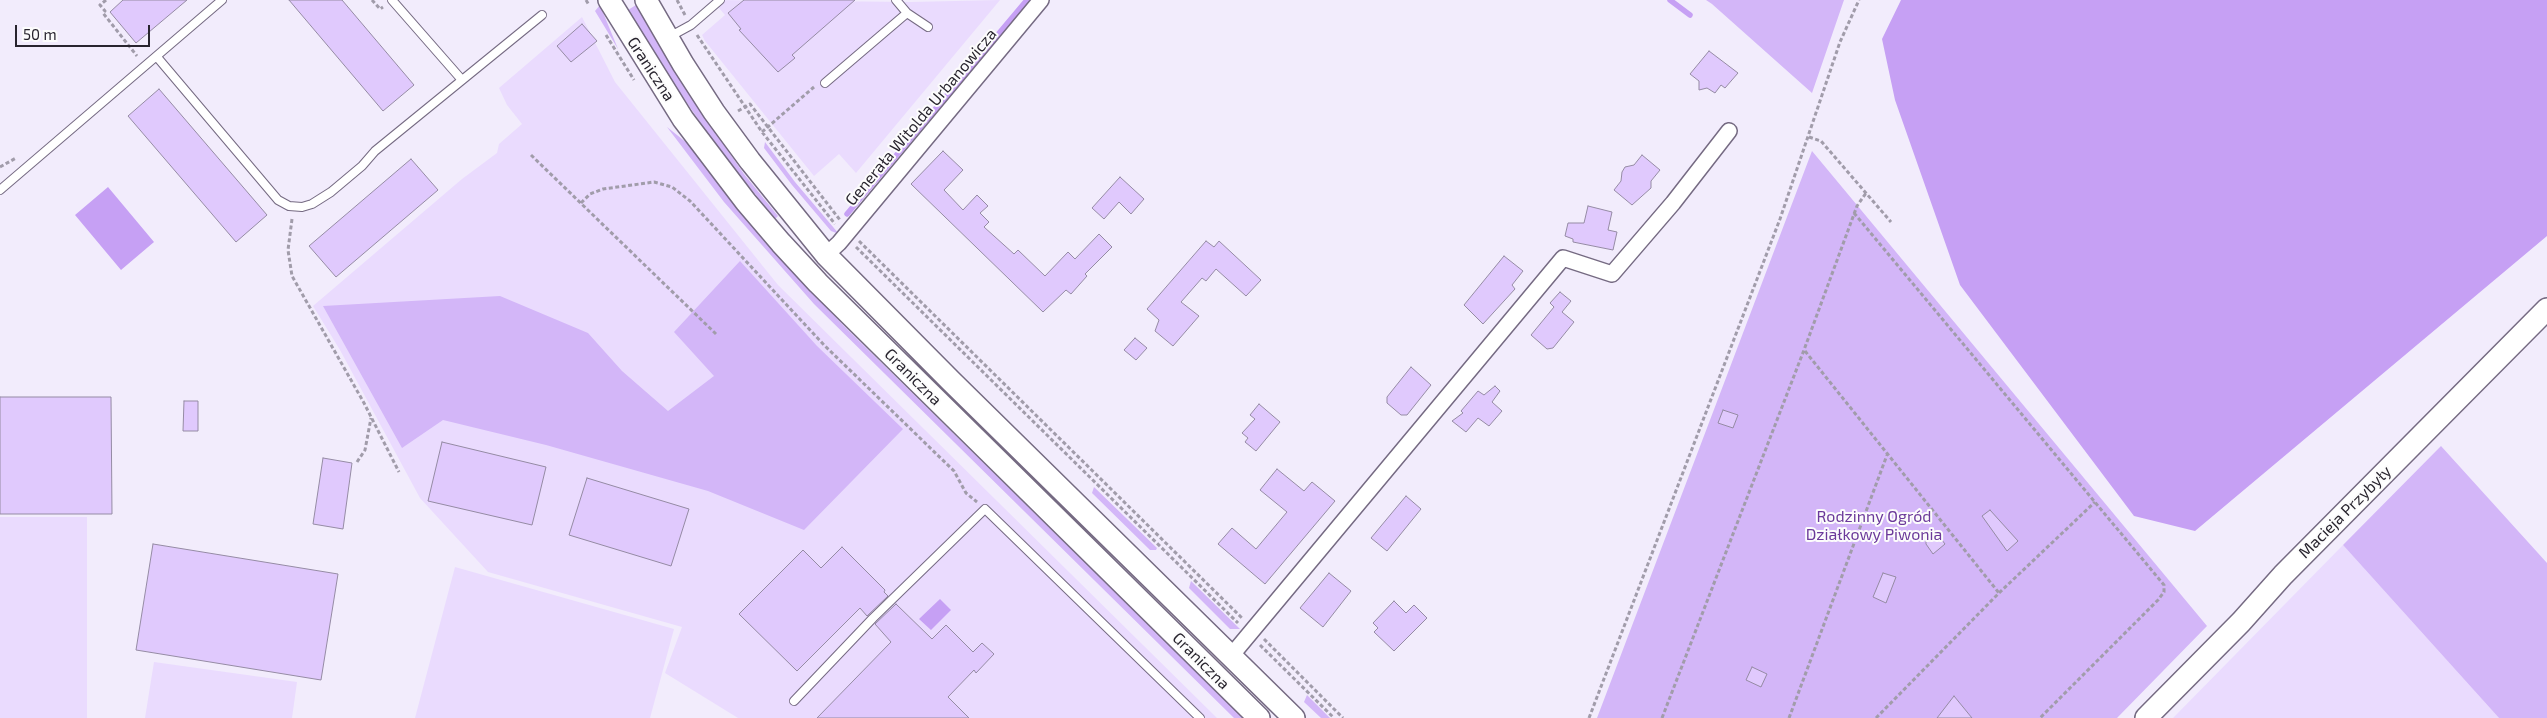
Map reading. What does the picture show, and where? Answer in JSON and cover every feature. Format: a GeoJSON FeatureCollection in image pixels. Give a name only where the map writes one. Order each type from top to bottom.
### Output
{"type":"FeatureCollection","features":[{"type":"Feature","properties":{"kind":"main road","name":"Graniczna"},"geometry":{"type":"LineString","coordinates":[[646,0],[683,64],[733,139],[826,255],[1294,718]]}},
{"type":"Feature","properties":{"kind":"main road","name":"Graniczna"},"geometry":{"type":"LineString","coordinates":[[599,2],[683,119],[746,202],[781,243],[818,283],[1259,718]]}},
{"type":"Feature","properties":{"kind":"main road","name":"Macieja Przybyły"},"geometry":{"type":"LineString","coordinates":[[2146,718],[2241,622],[2283,575],[2547,309]]}},
{"type":"Feature","properties":{"kind":"street","name":"Generała Witolda Urbanowicza"},"geometry":{"type":"LineString","coordinates":[[826,255],[1041,0]]}},
{"type":"Feature","properties":{"kind":"street"},"geometry":{"type":"LineString","coordinates":[[1231,656],[1563,258],[1612,274],[1673,203],[1729,131]]}},
{"type":"Feature","properties":{"kind":"lane"},"geometry":{"type":"LineString","coordinates":[[0,190],[222,0]]}},
{"type":"Feature","properties":{"kind":"lane"},"geometry":{"type":"LineString","coordinates":[[392,0],[462,80]]}},
{"type":"Feature","properties":{"kind":"lane"},"geometry":{"type":"LineString","coordinates":[[668,38],[691,24],[720,0]]}},
{"type":"Feature","properties":{"kind":"lane"},"geometry":{"type":"LineString","coordinates":[[896,0],[907,12],[928,27]]}},
{"type":"Feature","properties":{"kind":"lane"},"geometry":{"type":"LineString","coordinates":[[825,83],[907,12]]}},
{"type":"Feature","properties":{"kind":"lane"},"geometry":{"type":"LineString","coordinates":[[157,57],[278,200],[294,206],[312,204],[331,192],[362,166],[375,151],[542,15]]}},
{"type":"Feature","properties":{"kind":"lane"},"geometry":{"type":"LineString","coordinates":[[794,701],[873,618],[985,509],[1200,718]]}},
{"type":"Feature","properties":{"kind":"path"},"geometry":{"type":"LineString","coordinates":[[106,0],[100,5],[105,10],[103,13],[137,56]]}},
{"type":"Feature","properties":{"kind":"path"},"geometry":{"type":"LineString","coordinates":[[586,0],[599,2]]}},
{"type":"Feature","properties":{"kind":"path"},"geometry":{"type":"LineString","coordinates":[[677,0],[743,109],[845,231],[1250,632],[1334,718]]}},
{"type":"Feature","properties":{"kind":"path"},"geometry":{"type":"LineString","coordinates":[[1589,718],[1780,219],[1840,42],[1859,0]]}},
{"type":"Feature","properties":{"kind":"path"},"geometry":{"type":"LineString","coordinates":[[762,132],[815,86],[825,83]]}},
{"type":"Feature","properties":{"kind":"path"},"geometry":{"type":"LineString","coordinates":[[743,109],[750,104],[845,231]]}},
{"type":"Feature","properties":{"kind":"path"},"geometry":{"type":"LineString","coordinates":[[1809,137],[1821,142],[1891,222]]}},
{"type":"Feature","properties":{"kind":"path"},"geometry":{"type":"LineString","coordinates":[[531,155],[716,334]]}},
{"type":"Feature","properties":{"kind":"path"},"geometry":{"type":"LineString","coordinates":[[581,203],[590,194],[603,189],[654,182],[672,187],[690,201],[824,346],[954,472],[966,493],[985,509]]}},
{"type":"Feature","properties":{"kind":"path"},"geometry":{"type":"LineString","coordinates":[[1662,718],[1804,350],[1854,213],[1866,193]]}},
{"type":"Feature","properties":{"kind":"path"},"geometry":{"type":"LineString","coordinates":[[294,206],[288,244],[292,276],[399,472]]}},
{"type":"Feature","properties":{"kind":"path"},"geometry":{"type":"LineString","coordinates":[[1854,213],[2164,585],[2164,592],[2040,718]]}},
{"type":"Feature","properties":{"kind":"path"},"geometry":{"type":"LineString","coordinates":[[854,245],[1250,632],[1343,718]]}},
{"type":"Feature","properties":{"kind":"path"},"geometry":{"type":"LineString","coordinates":[[1804,350],[1999,593]]}},
{"type":"Feature","properties":{"kind":"path"},"geometry":{"type":"LineString","coordinates":[[356,462],[364,450],[371,418]]}},
{"type":"Feature","properties":{"kind":"path"},"geometry":{"type":"LineString","coordinates":[[1789,718],[1887,455]]}},
{"type":"Feature","properties":{"kind":"path"},"geometry":{"type":"LineString","coordinates":[[1876,718],[1999,593],[2095,502]]}},
{"type":"Feature","properties":{"kind":"shaded area"},"geometry":{"type":"Polygon","coordinates":[[[712,0],[911,2],[1000,0],[856,173],[839,154],[814,176],[705,41],[702,35],[725,15],[712,0]]]}},
{"type":"Feature","properties":{"kind":"shaded area"},"geometry":{"type":"Polygon","coordinates":[[[1901,0],[2547,0],[2547,236],[2195,531],[2134,516],[1960,285],[1895,100],[1882,39],[1901,0]]]}},
{"type":"Feature","properties":{"kind":"shaded area"},"geometry":{"type":"Polygon","coordinates":[[[582,17],[615,82],[778,285],[1217,718],[738,718],[665,673],[682,627],[488,572],[420,498],[340,350],[313,306],[462,179],[497,153],[499,144],[522,124],[507,105],[499,88],[582,17]]]}},
{"type":"Feature","properties":{"kind":"shaded area"},"geometry":{"type":"Polygon","coordinates":[[[108,187],[154,242],[121,270],[75,215],[108,187]]]}},
{"type":"Feature","properties":{"kind":"shaded area"},"geometry":{"type":"Polygon","coordinates":[[[0,517],[87,517],[87,718],[0,718],[0,517]]]}},
{"type":"Feature","properties":{"kind":"shaded area"},"geometry":{"type":"Polygon","coordinates":[[[2343,545],[2499,718],[2173,718],[2343,545]]]}},
{"type":"Feature","properties":{"kind":"shaded area"},"geometry":{"type":"Polygon","coordinates":[[[455,567],[674,629],[650,718],[415,718],[455,567]]]}},
{"type":"Feature","properties":{"kind":"shaded area"},"geometry":{"type":"Polygon","coordinates":[[[940,599],[951,610],[931,630],[919,619],[940,599]]]}},
{"type":"Feature","properties":{"kind":"shaded area"},"geometry":{"type":"Polygon","coordinates":[[[154,662],[297,682],[292,718],[145,718],[154,662]]]}},
{"type":"Feature","properties":{"kind":"green space"},"geometry":{"type":"Polygon","coordinates":[[[1706,0],[1844,0],[1812,93],[1712,4],[1706,0]]]}},
{"type":"Feature","properties":{"kind":"green space"},"geometry":{"type":"Polygon","coordinates":[[[600,5],[618,49],[595,11],[600,5]]]}},
{"type":"Feature","properties":{"kind":"green space"},"geometry":{"type":"Polygon","coordinates":[[[636,5],[701,112],[744,174],[778,216],[775,219],[715,144],[672,81],[628,10],[636,5]]]}},
{"type":"Feature","properties":{"kind":"green space"},"geometry":{"type":"Polygon","coordinates":[[[667,127],[687,143],[762,239],[844,326],[1243,718],[1234,718],[814,304],[724,202],[667,127]]]}},
{"type":"Feature","properties":{"kind":"green space"},"geometry":{"type":"Polygon","coordinates":[[[765,142],[795,182],[839,234],[831,231],[792,185],[764,148],[765,142]]]}},
{"type":"Feature","properties":{"kind":"green space","name":"Rodzinny Ogród Działkowy Piwonia"},"geometry":{"type":"Polygon","coordinates":[[[1812,151],[2207,626],[2117,718],[1597,718],[1812,151]]]}},
{"type":"Feature","properties":{"kind":"green space"},"geometry":{"type":"Polygon","coordinates":[[[740,261],[817,346],[903,429],[804,530],[708,491],[546,445],[443,420],[402,448],[323,306],[500,296],[588,333],[622,371],[668,411],[714,376],[674,332],[740,261]]]}},
{"type":"Feature","properties":{"kind":"green space"},"geometry":{"type":"Polygon","coordinates":[[[2441,446],[2547,563],[2547,718],[2499,718],[2343,545],[2441,446]]]}},
{"type":"Feature","properties":{"kind":"green space"},"geometry":{"type":"Polygon","coordinates":[[[1094,487],[1157,548],[1156,550],[1150,550],[1092,493],[1094,487]]]}},
{"type":"Feature","properties":{"kind":"green space"},"geometry":{"type":"Polygon","coordinates":[[[1191,581],[1240,629],[1230,629],[1189,588],[1191,581]]]}},
{"type":"Feature","properties":{"kind":"green space"},"geometry":{"type":"Polygon","coordinates":[[[1307,695],[1330,718],[1321,718],[1304,702],[1307,695]]]}},
{"type":"Feature","properties":{"kind":"building"},"geometry":{"type":"Polygon","coordinates":[[[123,0],[187,0],[136,43],[110,12],[123,0]]]}},
{"type":"Feature","properties":{"kind":"building"},"geometry":{"type":"Polygon","coordinates":[[[289,0],[342,0],[414,85],[383,111],[289,0]]]}},
{"type":"Feature","properties":{"kind":"building"},"geometry":{"type":"Polygon","coordinates":[[[744,0],[855,0],[792,55],[795,58],[778,72],[739,30],[741,29],[728,13],[744,0]]]}},
{"type":"Feature","properties":{"kind":"building"},"geometry":{"type":"Polygon","coordinates":[[[582,24],[597,41],[571,62],[557,46],[582,24]]]}},
{"type":"Feature","properties":{"kind":"building"},"geometry":{"type":"Polygon","coordinates":[[[1709,51],[1738,73],[1725,88],[1721,85],[1715,93],[1707,88],[1699,90],[1699,81],[1690,74],[1709,51]]]}},
{"type":"Feature","properties":{"kind":"building"},"geometry":{"type":"Polygon","coordinates":[[[159,89],[267,215],[236,242],[128,116],[159,89]]]}},
{"type":"Feature","properties":{"kind":"building"},"geometry":{"type":"Polygon","coordinates":[[[943,151],[963,170],[944,190],[963,210],[977,195],[988,206],[980,213],[989,222],[984,227],[1014,254],[1018,250],[1045,276],[1068,252],[1075,259],[1099,234],[1112,247],[1085,274],[1087,276],[1071,294],[1066,290],[1043,312],[911,184],[943,151]]]}},
{"type":"Feature","properties":{"kind":"building"},"geometry":{"type":"Polygon","coordinates":[[[1642,155],[1660,170],[1651,181],[1651,188],[1632,205],[1614,190],[1621,181],[1622,172],[1625,167],[1634,165],[1642,155]]]}},
{"type":"Feature","properties":{"kind":"building"},"geometry":{"type":"Polygon","coordinates":[[[411,159],[438,190],[336,277],[309,246],[411,159]]]}},
{"type":"Feature","properties":{"kind":"building"},"geometry":{"type":"Polygon","coordinates":[[[1120,177],[1144,199],[1131,214],[1119,202],[1104,219],[1092,208],[1120,177]]]}},
{"type":"Feature","properties":{"kind":"building"},"geometry":{"type":"Polygon","coordinates":[[[1588,206],[1612,212],[1608,230],[1617,232],[1613,250],[1573,242],[1573,239],[1565,236],[1568,223],[1584,223],[1588,206]]]}},
{"type":"Feature","properties":{"kind":"building"},"geometry":{"type":"Polygon","coordinates":[[[1206,241],[1214,247],[1219,241],[1261,280],[1246,296],[1216,269],[1206,281],[1202,278],[1181,302],[1199,316],[1173,346],[1155,331],[1159,320],[1147,309],[1206,241]]]}},
{"type":"Feature","properties":{"kind":"building"},"geometry":{"type":"Polygon","coordinates":[[[1504,256],[1523,271],[1512,285],[1515,289],[1483,324],[1464,305],[1504,256]]]}},
{"type":"Feature","properties":{"kind":"building"},"geometry":{"type":"Polygon","coordinates":[[[1560,292],[1571,301],[1562,312],[1574,322],[1553,348],[1547,349],[1531,335],[1554,307],[1550,303],[1560,292]]]}},
{"type":"Feature","properties":{"kind":"building"},"geometry":{"type":"Polygon","coordinates":[[[1135,338],[1147,348],[1136,360],[1124,350],[1135,338]]]}},
{"type":"Feature","properties":{"kind":"building"},"geometry":{"type":"Polygon","coordinates":[[[1411,367],[1431,385],[1407,415],[1401,415],[1387,403],[1387,397],[1411,367]]]}},
{"type":"Feature","properties":{"kind":"building"},"geometry":{"type":"Polygon","coordinates":[[[1495,386],[1500,391],[1492,402],[1502,411],[1489,426],[1478,418],[1466,432],[1452,421],[1463,413],[1461,411],[1478,391],[1484,395],[1495,386]]]}},
{"type":"Feature","properties":{"kind":"building"},"geometry":{"type":"Polygon","coordinates":[[[0,397],[111,397],[112,514],[0,514],[0,397]]]}},
{"type":"Feature","properties":{"kind":"building"},"geometry":{"type":"Polygon","coordinates":[[[184,401],[198,401],[198,431],[183,431],[184,401]]]}},
{"type":"Feature","properties":{"kind":"building"},"geometry":{"type":"Polygon","coordinates":[[[1259,404],[1280,422],[1256,451],[1245,442],[1248,438],[1242,433],[1255,419],[1250,415],[1259,404]]]}},
{"type":"Feature","properties":{"kind":"building"},"geometry":{"type":"Polygon","coordinates":[[[1723,410],[1738,415],[1733,428],[1718,423],[1723,410]]]}},
{"type":"Feature","properties":{"kind":"building"},"geometry":{"type":"Polygon","coordinates":[[[442,442],[546,467],[532,525],[428,501],[442,442]]]}},
{"type":"Feature","properties":{"kind":"building"},"geometry":{"type":"Polygon","coordinates":[[[323,458],[352,463],[343,529],[313,524],[323,458]]]}},
{"type":"Feature","properties":{"kind":"building"},"geometry":{"type":"Polygon","coordinates":[[[1277,469],[1304,491],[1312,482],[1335,501],[1265,584],[1218,544],[1232,528],[1256,549],[1287,512],[1260,490],[1277,469]]]}},
{"type":"Feature","properties":{"kind":"building"},"geometry":{"type":"Polygon","coordinates":[[[587,478],[689,509],[671,566],[569,535],[587,478]]]}},
{"type":"Feature","properties":{"kind":"building"},"geometry":{"type":"Polygon","coordinates":[[[1406,496],[1421,509],[1387,551],[1371,538],[1406,496]]]}},
{"type":"Feature","properties":{"kind":"building"},"geometry":{"type":"Polygon","coordinates":[[[1990,510],[2018,541],[2007,551],[1982,516],[1990,510]]]}},
{"type":"Feature","properties":{"kind":"building"},"geometry":{"type":"Polygon","coordinates":[[[1935,531],[1945,544],[1933,554],[1926,544],[1926,539],[1935,531]]]}},
{"type":"Feature","properties":{"kind":"building"},"geometry":{"type":"Polygon","coordinates":[[[153,544],[338,574],[321,680],[136,650],[153,544]]]}},
{"type":"Feature","properties":{"kind":"building"},"geometry":{"type":"Polygon","coordinates":[[[842,547],[885,590],[884,592],[888,596],[867,616],[860,608],[797,671],[739,614],[803,550],[821,568],[842,547]]]}},
{"type":"Feature","properties":{"kind":"building"},"geometry":{"type":"Polygon","coordinates":[[[1329,573],[1351,591],[1323,627],[1300,608],[1329,573]]]}},
{"type":"Feature","properties":{"kind":"building"},"geometry":{"type":"Polygon","coordinates":[[[1883,573],[1896,577],[1886,603],[1873,597],[1883,573]]]}},
{"type":"Feature","properties":{"kind":"building"},"geometry":{"type":"Polygon","coordinates":[[[1394,601],[1406,613],[1414,605],[1427,618],[1394,651],[1374,632],[1378,628],[1373,623],[1394,601]]]}},
{"type":"Feature","properties":{"kind":"building"},"geometry":{"type":"Polygon","coordinates":[[[896,604],[932,639],[946,625],[973,652],[982,643],[994,654],[976,673],[974,670],[948,697],[969,718],[817,718],[891,642],[875,624],[896,604]]]}},
{"type":"Feature","properties":{"kind":"building"},"geometry":{"type":"Polygon","coordinates":[[[1752,667],[1767,674],[1761,687],[1746,680],[1752,667]]]}},
{"type":"Feature","properties":{"kind":"building"},"geometry":{"type":"Polygon","coordinates":[[[1954,696],[1972,718],[1937,718],[1954,696]]]}},
{"type":"Feature","properties":{"kind":"waterway"},"geometry":{"type":"LineString","coordinates":[[847,214],[1027,0]]}},
{"type":"Feature","properties":{"kind":"waterway"},"geometry":{"type":"LineString","coordinates":[[1670,0],[1690,15]]}}]}
